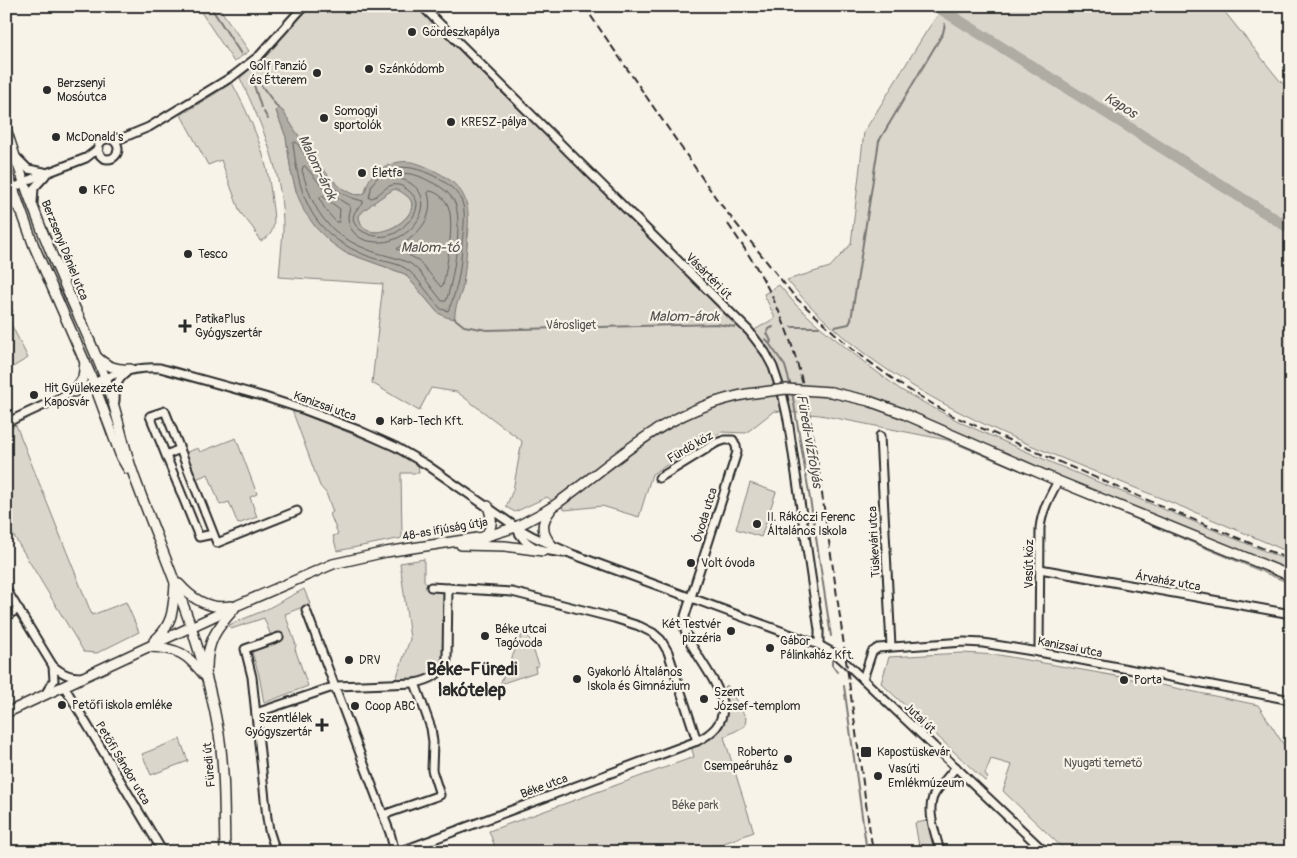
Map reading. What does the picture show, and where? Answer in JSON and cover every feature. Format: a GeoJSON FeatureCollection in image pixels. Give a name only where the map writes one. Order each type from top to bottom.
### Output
{"type":"FeatureCollection","features":[{"type":"Feature","properties":{"kind":"main road","name":"Berzsenyi Dániel utca"},"geometry":{"type":"LineString","coordinates":[[6,130],[60,274],[105,379]]}},
{"type":"Feature","properties":{"kind":"main road","name":"Berzsenyi Dániel utca"},"geometry":{"type":"LineString","coordinates":[[6,169],[9,190],[22,213],[52,288],[94,383]]}},
{"type":"Feature","properties":{"kind":"main road"},"geometry":{"type":"LineString","coordinates":[[96,356],[111,367],[119,370],[130,370]]}},
{"type":"Feature","properties":{"kind":"main road"},"geometry":{"type":"LineString","coordinates":[[74,392],[83,378],[85,360]]}},
{"type":"Feature","properties":{"kind":"main road"},"geometry":{"type":"LineString","coordinates":[[105,379],[115,406],[136,482],[176,581],[207,678]]}},
{"type":"Feature","properties":{"kind":"main road"},"geometry":{"type":"LineString","coordinates":[[94,383],[121,457],[136,482]]}},
{"type":"Feature","properties":{"kind":"main road","name":"48-as ifjúság útja"},"geometry":{"type":"LineString","coordinates":[[148,646],[238,604],[333,564],[360,556],[484,537],[516,526],[531,520],[555,504],[643,438],[668,422],[700,406],[746,394],[791,389],[831,392],[869,401],[902,413],[1058,481],[1291,576]]}},
{"type":"Feature","properties":{"kind":"main road"},"geometry":{"type":"LineString","coordinates":[[551,544],[544,534],[543,522],[555,504]]}},
{"type":"Feature","properties":{"kind":"main road"},"geometry":{"type":"LineString","coordinates":[[484,537],[491,527],[492,521],[488,506]]}},
{"type":"Feature","properties":{"kind":"main road"},"geometry":{"type":"LineString","coordinates":[[430,545],[505,546],[543,551]]}},
{"type":"Feature","properties":{"kind":"main road"},"geometry":{"type":"LineString","coordinates":[[176,581],[189,596],[203,603],[225,607],[238,604]]}},
{"type":"Feature","properties":{"kind":"main road"},"geometry":{"type":"LineString","coordinates":[[6,713],[148,646],[171,620],[176,581]]}},
{"type":"Feature","properties":{"kind":"main road"},"geometry":{"type":"LineString","coordinates":[[207,678],[209,649],[214,632],[238,604]]}},
{"type":"Feature","properties":{"kind":"main road"},"geometry":{"type":"LineString","coordinates":[[148,646],[164,647],[184,654],[207,678]]}},
{"type":"Feature","properties":{"kind":"main road","name":"Füredi út"},"geometry":{"type":"LineString","coordinates":[[207,678],[221,753],[225,852]]}},
{"type":"Feature","properties":{"kind":"street"},"geometry":{"type":"LineString","coordinates":[[117,144],[173,113],[233,76],[260,55],[304,6]]}},
{"type":"Feature","properties":{"kind":"street","name":"Vásártéri út"},"geometry":{"type":"LineString","coordinates":[[422,6],[749,331],[765,352],[778,380],[788,420],[819,630],[819,646]]}},
{"type":"Feature","properties":{"kind":"street"},"geometry":{"type":"LineString","coordinates":[[108,139],[117,144],[118,152],[112,158],[106,158],[100,152],[100,143],[104,140],[108,139]]}},
{"type":"Feature","properties":{"kind":"street"},"geometry":{"type":"LineString","coordinates":[[9,190],[24,182],[100,152]]}},
{"type":"Feature","properties":{"kind":"street"},"geometry":{"type":"LineString","coordinates":[[15,157],[28,169],[49,172]]}},
{"type":"Feature","properties":{"kind":"street"},"geometry":{"type":"LineString","coordinates":[[34,208],[34,188],[49,172]]}},
{"type":"Feature","properties":{"kind":"street"},"geometry":{"type":"LineString","coordinates":[[6,200],[12,202],[22,213]]}},
{"type":"Feature","properties":{"kind":"street","name":"Kanizsai utca"},"geometry":{"type":"LineString","coordinates":[[6,423],[94,383],[130,370],[147,367],[160,368],[226,385],[321,416],[396,447],[427,465],[516,526],[572,554],[819,646]]}},
{"type":"Feature","properties":{"kind":"street"},"geometry":{"type":"LineString","coordinates":[[115,406],[116,384],[121,376],[130,370]]}},
{"type":"Feature","properties":{"kind":"street"},"geometry":{"type":"LineString","coordinates":[[213,534],[199,537],[150,416],[165,411],[217,543],[297,511]]}},
{"type":"Feature","properties":{"kind":"street","name":"Tüskevári utca"},"geometry":{"type":"LineString","coordinates":[[880,436],[891,646]]}},
{"type":"Feature","properties":{"kind":"street","name":"Fürdő köz"},"geometry":{"type":"LineString","coordinates":[[659,478],[716,443],[733,440]]}},
{"type":"Feature","properties":{"kind":"street","name":"Óvoda utca"},"geometry":{"type":"LineString","coordinates":[[692,598],[737,452],[733,440]]}},
{"type":"Feature","properties":{"kind":"street"},"geometry":{"type":"LineString","coordinates":[[166,455],[180,449]]}},
{"type":"Feature","properties":{"kind":"street","name":"Vasút köz"},"geometry":{"type":"LineString","coordinates":[[1039,652],[1041,516],[1058,481]]}},
{"type":"Feature","properties":{"kind":"street","name":"Kanizsai utca"},"geometry":{"type":"LineString","coordinates":[[516,526],[523,541],[543,551],[572,554]]}},
{"type":"Feature","properties":{"kind":"street","name":"Árvaház utca"},"geometry":{"type":"LineString","coordinates":[[1040,569],[1291,614]]}},
{"type":"Feature","properties":{"kind":"street"},"geometry":{"type":"LineString","coordinates":[[431,587],[512,592],[614,618],[639,626],[653,633],[661,640],[668,652],[697,741]]}},
{"type":"Feature","properties":{"kind":"street"},"geometry":{"type":"LineString","coordinates":[[256,713],[336,686],[424,682],[439,674],[447,660],[448,588]]}},
{"type":"Feature","properties":{"kind":"street"},"geometry":{"type":"LineString","coordinates":[[6,589],[53,666],[64,675],[83,677]]}},
{"type":"Feature","properties":{"kind":"street","name":"Béke utca"},"geometry":{"type":"LineString","coordinates":[[399,852],[697,741],[715,730],[721,721],[722,699],[717,687],[693,649],[685,630],[685,616],[692,598]]}},
{"type":"Feature","properties":{"kind":"street"},"geometry":{"type":"LineString","coordinates":[[6,616],[18,609]]}},
{"type":"Feature","properties":{"kind":"street"},"geometry":{"type":"LineString","coordinates":[[306,610],[336,686],[395,852]]}},
{"type":"Feature","properties":{"kind":"street"},"geometry":{"type":"LineString","coordinates":[[276,852],[267,818],[252,677],[245,649],[279,637]]}},
{"type":"Feature","properties":{"kind":"street","name":"Kanizsai utca"},"geometry":{"type":"LineString","coordinates":[[863,679],[872,652],[878,648],[964,642],[993,644],[1039,652],[1291,700]]}},
{"type":"Feature","properties":{"kind":"street","name":"Jutai út"},"geometry":{"type":"LineString","coordinates":[[819,646],[837,655],[1045,852]]}},
{"type":"Feature","properties":{"kind":"street"},"geometry":{"type":"LineString","coordinates":[[44,695],[54,680],[53,666]]}},
{"type":"Feature","properties":{"kind":"street"},"geometry":{"type":"LineString","coordinates":[[383,815],[440,795],[432,770],[431,728],[415,683]]}},
{"type":"Feature","properties":{"kind":"street","name":"Petőfi Sándor utca"},"geometry":{"type":"LineString","coordinates":[[64,686],[162,852]]}},
{"type":"Feature","properties":{"kind":"street"},"geometry":{"type":"LineString","coordinates":[[940,852],[931,812],[931,803],[934,794],[956,767]]}},
{"type":"Feature","properties":{"kind":"street"},"geometry":{"type":"LineString","coordinates":[[426,842],[430,852]]}},
{"type":"Feature","properties":{"kind":"green space"},"geometry":{"type":"Polygon","coordinates":[[[197,6],[218,6],[249,51],[234,62],[197,6]]]}},
{"type":"Feature","properties":{"kind":"green space","name":"Városliget"},"geometry":{"type":"Polygon","coordinates":[[[311,6],[415,6],[746,335],[775,318],[764,294],[779,285],[796,305],[818,325],[901,390],[964,424],[1057,465],[1291,562],[1291,584],[947,440],[820,415],[774,411],[746,433],[721,432],[652,474],[639,517],[602,506],[565,510],[547,497],[515,512],[506,507],[513,490],[522,441],[457,392],[431,388],[419,411],[372,383],[383,284],[279,277],[283,231],[280,190],[264,133],[240,78],[262,59],[311,6]],[[276,111],[286,137],[291,172],[297,194],[344,252],[405,274],[438,313],[454,311],[461,291],[469,229],[385,167],[372,177],[365,193],[354,194],[343,189],[318,164],[283,111],[276,111]]]}},
{"type":"Feature","properties":{"kind":"green space"},"geometry":{"type":"Polygon","coordinates":[[[944,6],[1220,6],[1280,81],[1291,90],[1291,553],[1031,445],[985,425],[942,402],[899,378],[859,349],[822,317],[787,280],[830,267],[851,244],[864,132],[944,6]]]}},
{"type":"Feature","properties":{"kind":"green space"},"geometry":{"type":"Polygon","coordinates":[[[232,83],[247,112],[258,141],[270,186],[274,225],[270,235],[260,241],[253,228],[240,212],[221,160],[208,165],[181,115],[232,83]]]}},
{"type":"Feature","properties":{"kind":"green space"},"geometry":{"type":"Polygon","coordinates":[[[395,189],[408,197],[412,205],[409,213],[392,228],[382,231],[371,231],[363,227],[359,216],[361,213],[395,189]]]}},
{"type":"Feature","properties":{"kind":"green space"},"geometry":{"type":"Polygon","coordinates":[[[6,302],[13,311],[9,316],[12,326],[28,358],[6,371],[6,302]]]}},
{"type":"Feature","properties":{"kind":"green space"},"geometry":{"type":"Polygon","coordinates":[[[292,410],[395,451],[418,463],[419,473],[401,473],[402,538],[337,551],[333,536],[338,534],[330,514],[333,512],[326,493],[320,486],[292,410]]]}},
{"type":"Feature","properties":{"kind":"green space"},"geometry":{"type":"Polygon","coordinates":[[[16,425],[92,615],[126,602],[139,632],[97,653],[84,652],[6,523],[6,432],[16,425]]]}},
{"type":"Feature","properties":{"kind":"green space"},"geometry":{"type":"Polygon","coordinates":[[[236,438],[257,494],[250,497],[257,517],[238,524],[229,502],[220,505],[208,474],[196,479],[186,455],[187,452],[198,448],[200,452],[236,438]]]}},
{"type":"Feature","properties":{"kind":"green space"},"geometry":{"type":"Polygon","coordinates":[[[750,483],[776,492],[761,537],[736,529],[750,483]]]}},
{"type":"Feature","properties":{"kind":"green space"},"geometry":{"type":"Polygon","coordinates":[[[424,559],[424,580],[431,591],[444,591],[442,658],[435,671],[424,677],[396,679],[410,639],[400,563],[424,559]]]}},
{"type":"Feature","properties":{"kind":"green space"},"geometry":{"type":"Polygon","coordinates":[[[304,589],[310,604],[285,614],[308,686],[264,703],[259,675],[252,652],[274,644],[264,618],[231,629],[229,625],[265,610],[304,589]]]}},
{"type":"Feature","properties":{"kind":"green space"},"geometry":{"type":"Polygon","coordinates":[[[525,628],[539,665],[535,667],[536,672],[500,684],[525,628]]]}},
{"type":"Feature","properties":{"kind":"green space","name":"Nyugati temető"},"geometry":{"type":"Polygon","coordinates":[[[962,653],[999,655],[1127,678],[1258,705],[1291,756],[1291,852],[1067,852],[1003,791],[1012,765],[991,759],[985,774],[988,778],[985,781],[881,683],[889,657],[962,653]]]}},
{"type":"Feature","properties":{"kind":"green space","name":"Béke park"},"geometry":{"type":"Polygon","coordinates":[[[727,685],[746,718],[745,726],[724,737],[754,832],[700,852],[497,852],[489,831],[694,757],[691,746],[714,737],[723,727],[726,714],[724,688],[727,685]]]}},
{"type":"Feature","properties":{"kind":"green space"},"geometry":{"type":"Polygon","coordinates":[[[180,739],[188,761],[151,775],[142,754],[180,739]]]}},
{"type":"Feature","properties":{"kind":"green space"},"geometry":{"type":"Polygon","coordinates":[[[933,820],[940,852],[920,852],[915,823],[933,820]]]}},
{"type":"Feature","properties":{"kind":"water","name":"Malom-tó"},"geometry":{"type":"Polygon","coordinates":[[[278,108],[282,110],[307,148],[331,178],[343,189],[355,194],[365,193],[368,182],[377,171],[398,162],[425,166],[456,185],[466,201],[468,220],[464,278],[455,319],[438,313],[405,274],[344,252],[330,242],[316,228],[304,211],[297,194],[291,172],[286,137],[276,111],[278,108]],[[395,189],[361,213],[359,216],[363,227],[371,232],[382,231],[403,221],[410,213],[412,205],[408,197],[395,189]]]}},
{"type":"Feature","properties":{"kind":"waterway","name":"Malom-árok"},"geometry":{"type":"LineString","coordinates":[[210,6],[241,54]]}},
{"type":"Feature","properties":{"kind":"waterway","name":"Kapos"},"geometry":{"type":"LineString","coordinates":[[936,6],[1291,229]]}},
{"type":"Feature","properties":{"kind":"waterway"},"geometry":{"type":"LineString","coordinates":[[835,327],[849,324],[851,320],[879,141],[943,33],[945,24]]}},
{"type":"Feature","properties":{"kind":"waterway","name":"Malom-árok"},"geometry":{"type":"LineString","coordinates":[[253,74],[278,108]]}},
{"type":"Feature","properties":{"kind":"waterway"},"geometry":{"type":"LineString","coordinates":[[254,77],[252,79],[261,107]]}},
{"type":"Feature","properties":{"kind":"waterway"},"geometry":{"type":"LineString","coordinates":[[264,112],[268,119]]}},
{"type":"Feature","properties":{"kind":"waterway","name":"Malom-árok"},"geometry":{"type":"LineString","coordinates":[[454,318],[464,326],[487,330],[717,324],[735,327]]}},
{"type":"Feature","properties":{"kind":"waterway"},"geometry":{"type":"LineString","coordinates":[[770,343],[771,341],[767,333],[773,327]]}},
{"type":"Feature","properties":{"kind":"waterway"},"geometry":{"type":"LineString","coordinates":[[791,327],[819,327]]}},
{"type":"Feature","properties":{"kind":"waterway","name":"Füredi-vízfolyás"},"geometry":{"type":"LineString","coordinates":[[766,339],[785,366],[791,387]]}},
{"type":"Feature","properties":{"kind":"waterway","name":"Füredi-vízfolyás"},"geometry":{"type":"LineString","coordinates":[[792,392],[831,636]]}},
{"type":"Feature","properties":{"kind":"waterway","name":"Füredi-vízfolyás"},"geometry":{"type":"LineString","coordinates":[[832,659],[832,665],[837,672]]}},
{"type":"Feature","properties":{"kind":"waterway","name":"Füredi-vízfolyás"},"geometry":{"type":"LineString","coordinates":[[844,686],[867,852]]}},
{"type":"Feature","properties":{"kind":"railway"},"geometry":{"type":"LineString","coordinates":[[584,6],[718,201],[795,297],[852,349],[901,385],[951,415],[1291,560]]}},
{"type":"Feature","properties":{"kind":"railway"},"geometry":{"type":"LineString","coordinates":[[728,224],[754,263],[776,305],[788,334],[805,394],[836,586],[873,852]]}},
{"type":"Feature","properties":{"kind":"place","name":"Gördeszkapálya"},"geometry":{"type":"Point","coordinates":[412,32]}},
{"type":"Feature","properties":{"kind":"place","name":"Szánkódomb"},"geometry":{"type":"Point","coordinates":[369,69]}},
{"type":"Feature","properties":{"kind":"place","name":"Golf Panzió és Étterem"},"geometry":{"type":"Point","coordinates":[317,73]}},
{"type":"Feature","properties":{"kind":"place","name":"Berzsenyi Mosóutca"},"geometry":{"type":"Point","coordinates":[47,90]}},
{"type":"Feature","properties":{"kind":"place","name":"Somogyi sportolók"},"geometry":{"type":"Point","coordinates":[324,118]}},
{"type":"Feature","properties":{"kind":"place","name":"KRESZ-pálya"},"geometry":{"type":"Point","coordinates":[451,122]}},
{"type":"Feature","properties":{"kind":"place","name":"McDonald's"},"geometry":{"type":"Point","coordinates":[56,137]}},
{"type":"Feature","properties":{"kind":"place","name":"Életfa"},"geometry":{"type":"Point","coordinates":[362,173]}},
{"type":"Feature","properties":{"kind":"place","name":"KFC"},"geometry":{"type":"Point","coordinates":[83,190]}},
{"type":"Feature","properties":{"kind":"place","name":"Tesco"},"geometry":{"type":"Point","coordinates":[188,254]}},
{"type":"Feature","properties":{"kind":"place","name":"PatikaPlus Gyógyszertár"},"geometry":{"type":"Point","coordinates":[185,326]}},
{"type":"Feature","properties":{"kind":"place","name":"Hit Gyülekezete Kaposvár"},"geometry":{"type":"Point","coordinates":[34,395]}},
{"type":"Feature","properties":{"kind":"place","name":"Karb-Tech Kft."},"geometry":{"type":"Point","coordinates":[380,421]}},
{"type":"Feature","properties":{"kind":"place","name":"II. Rákóczi Ferenc Általános Iskola"},"geometry":{"type":"Point","coordinates":[757,524]}},
{"type":"Feature","properties":{"kind":"place","name":"Volt óvoda"},"geometry":{"type":"Point","coordinates":[691,563]}},
{"type":"Feature","properties":{"kind":"place","name":"Két Testvér pizzéria"},"geometry":{"type":"Point","coordinates":[731,631]}},
{"type":"Feature","properties":{"kind":"place","name":"Béke utcai Tagóvoda"},"geometry":{"type":"Point","coordinates":[485,636]}},
{"type":"Feature","properties":{"kind":"place","name":"Gábor Pálinkaház Kft."},"geometry":{"type":"Point","coordinates":[770,648]}},
{"type":"Feature","properties":{"kind":"place","name":"DRV"},"geometry":{"type":"Point","coordinates":[349,660]}},
{"type":"Feature","properties":{"kind":"place","name":"Gyakorló Általános Iskola és Gimnázium"},"geometry":{"type":"Point","coordinates":[577,679]}},
{"type":"Feature","properties":{"kind":"place","name":"Porta"},"geometry":{"type":"Point","coordinates":[1124,680]}},
{"type":"Feature","properties":{"kind":"place","name":"Szent József-templom"},"geometry":{"type":"Point","coordinates":[704,699]}},
{"type":"Feature","properties":{"kind":"place","name":"Petőfi iskola emléke"},"geometry":{"type":"Point","coordinates":[62,705]}},
{"type":"Feature","properties":{"kind":"place","name":"Coop ABC"},"geometry":{"type":"Point","coordinates":[355,706]}},
{"type":"Feature","properties":{"kind":"place","name":"Szentlélek Gyógyszertár"},"geometry":{"type":"Point","coordinates":[322,725]}},
{"type":"Feature","properties":{"kind":"place","name":"Kapostüskevár"},"geometry":{"type":"Point","coordinates":[866,752]}},
{"type":"Feature","properties":{"kind":"place","name":"Roberto Csempeáruház"},"geometry":{"type":"Point","coordinates":[788,759]}},
{"type":"Feature","properties":{"kind":"place","name":"Vasúti Emlékmúzeum"},"geometry":{"type":"Point","coordinates":[878,776]}},
{"type":"Feature","properties":{"kind":"district","name":"Béke-Füredi lakótelep"},"geometry":{"type":"Point","coordinates":[472,680]}}]}
